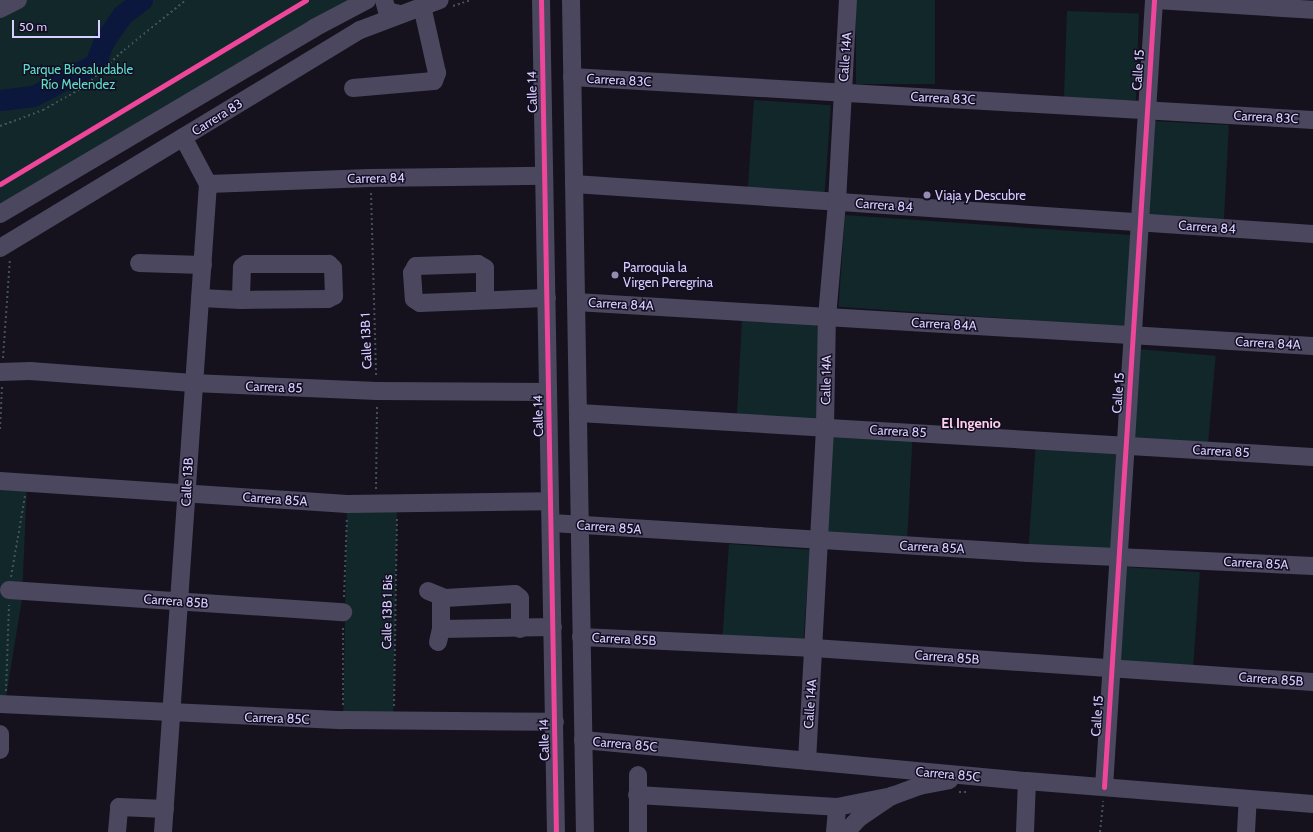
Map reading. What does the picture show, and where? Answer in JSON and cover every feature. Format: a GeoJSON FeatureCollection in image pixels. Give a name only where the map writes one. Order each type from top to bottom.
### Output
{"type":"FeatureCollection","features":[{"type":"Feature","properties":{"kind":"street","name":"Carrera 83"},"geometry":{"type":"LineString","coordinates":[[0,214],[349,8],[367,0]]}},
{"type":"Feature","properties":{"kind":"street"},"geometry":{"type":"LineString","coordinates":[[384,0],[387,11],[400,14]]}},
{"type":"Feature","properties":{"kind":"street","name":"Carrera 83"},"geometry":{"type":"LineString","coordinates":[[5,252],[183,137],[360,30],[440,0]]}},
{"type":"Feature","properties":{"kind":"street","name":"Calle 14"},"geometry":{"type":"LineString","coordinates":[[541,0],[550,501],[552,523],[556,832]]}},
{"type":"Feature","properties":{"kind":"street"},"geometry":{"type":"LineString","coordinates":[[571,0],[585,832]]}},
{"type":"Feature","properties":{"kind":"street","name":"Calle 14A"},"geometry":{"type":"LineString","coordinates":[[807,761],[825,427],[827,317],[837,202],[848,0]]}},
{"type":"Feature","properties":{"kind":"street"},"geometry":{"type":"LineString","coordinates":[[1155,0],[1313,10]]}},
{"type":"Feature","properties":{"kind":"street","name":"Calle 15"},"geometry":{"type":"LineString","coordinates":[[1101,796],[1112,669],[1132,335],[1155,0]]}},
{"type":"Feature","properties":{"kind":"street"},"geometry":{"type":"LineString","coordinates":[[353,88],[434,81],[437,73],[422,6]]}},
{"type":"Feature","properties":{"kind":"street"},"geometry":{"type":"LineString","coordinates":[[349,8],[361,8],[366,13],[367,21],[360,30]]}},
{"type":"Feature","properties":{"kind":"street","name":"Carrera 83C"},"geometry":{"type":"LineString","coordinates":[[572,77],[1313,120]]}},
{"type":"Feature","properties":{"kind":"street"},"geometry":{"type":"LineString","coordinates":[[183,137],[208,184]]}},
{"type":"Feature","properties":{"kind":"street","name":"Carrera 84"},"geometry":{"type":"LineString","coordinates":[[208,184],[370,178],[544,176]]}},
{"type":"Feature","properties":{"kind":"street","name":"Calle 13B"},"geometry":{"type":"LineString","coordinates":[[163,832],[173,714],[193,383],[208,184]]}},
{"type":"Feature","properties":{"kind":"street","name":"Carrera 84"},"geometry":{"type":"LineString","coordinates":[[574,184],[1313,234]]}},
{"type":"Feature","properties":{"kind":"street"},"geometry":{"type":"LineString","coordinates":[[139,263],[203,265]]}},
{"type":"Feature","properties":{"kind":"street"},"geometry":{"type":"LineString","coordinates":[[200,298],[241,300],[328,299],[334,296],[333,268],[329,264],[246,264],[242,267],[241,300]]}},
{"type":"Feature","properties":{"kind":"street"},"geometry":{"type":"LineString","coordinates":[[485,300],[546,298]]}},
{"type":"Feature","properties":{"kind":"street","name":"Carrera 84A"},"geometry":{"type":"LineString","coordinates":[[576,302],[1313,346]]}},
{"type":"Feature","properties":{"kind":"street","name":"Carrera 85"},"geometry":{"type":"LineString","coordinates":[[1,372],[30,371],[193,383],[377,391],[548,392]]}},
{"type":"Feature","properties":{"kind":"street","name":"Carrera 85"},"geometry":{"type":"LineString","coordinates":[[579,413],[1313,457]]}},
{"type":"Feature","properties":{"kind":"street","name":"Carrera 85A"},"geometry":{"type":"LineString","coordinates":[[0,481],[187,494],[376,504],[550,501]]}},
{"type":"Feature","properties":{"kind":"street","name":"Carrera 85A"},"geometry":{"type":"LineString","coordinates":[[552,523],[1028,553],[1119,555],[1313,566]]}},
{"type":"Feature","properties":{"kind":"street","name":"Carrera 85B"},"geometry":{"type":"LineString","coordinates":[[9,590],[343,612]]}},
{"type":"Feature","properties":{"kind":"street"},"geometry":{"type":"LineString","coordinates":[[428,591],[445,598],[515,594],[520,598],[520,629]]}},
{"type":"Feature","properties":{"kind":"street"},"geometry":{"type":"LineString","coordinates":[[445,598],[441,603],[440,636],[553,627]]}},
{"type":"Feature","properties":{"kind":"street","name":"Carrera 85B"},"geometry":{"type":"LineString","coordinates":[[582,637],[814,648],[1313,682]]}},
{"type":"Feature","properties":{"kind":"street","name":"Carrera 85C"},"geometry":{"type":"LineString","coordinates":[[0,704],[173,714],[394,721],[555,722]]}},
{"type":"Feature","properties":{"kind":"street"},"geometry":{"type":"LineString","coordinates":[[0,734],[0,750]]}},
{"type":"Feature","properties":{"kind":"street","name":"Carrera 85C"},"geometry":{"type":"LineString","coordinates":[[583,740],[1028,781],[1101,796],[1248,799],[1313,804]]}},
{"type":"Feature","properties":{"kind":"street"},"geometry":{"type":"LineString","coordinates":[[638,775],[638,832]]}},
{"type":"Feature","properties":{"kind":"street"},"geometry":{"type":"LineString","coordinates":[[637,795],[837,807],[892,796],[919,786],[984,777]]}},
{"type":"Feature","properties":{"kind":"street"},"geometry":{"type":"LineString","coordinates":[[1025,832],[1028,781]]}},
{"type":"Feature","properties":{"kind":"street"},"geometry":{"type":"LineString","coordinates":[[846,832],[859,818],[892,796]]}},
{"type":"Feature","properties":{"kind":"street"},"geometry":{"type":"LineString","coordinates":[[1246,832],[1248,799]]}},
{"type":"Feature","properties":{"kind":"street"},"geometry":{"type":"LineString","coordinates":[[117,832],[119,807],[165,809]]}},
{"type":"Feature","properties":{"kind":"street"},"geometry":{"type":"LineString","coordinates":[[835,832],[837,807]]}},
{"type":"Feature","properties":{"kind":"path"},"geometry":{"type":"LineString","coordinates":[[0,126],[43,110],[84,87],[124,50],[186,0]]}},
{"type":"Feature","properties":{"kind":"path"},"geometry":{"type":"LineString","coordinates":[[0,429],[5,252]]}},
{"type":"Feature","properties":{"kind":"path"},"geometry":{"type":"LineString","coordinates":[[958,792],[971,791]]}},
{"type":"Feature","properties":{"kind":"path"},"geometry":{"type":"LineString","coordinates":[[1100,832],[1101,796]]}},
{"type":"Feature","properties":{"kind":"green space","name":"Parque Biosaludable Río Melendez"},"geometry":{"type":"Polygon","coordinates":[[[18,0],[367,0],[0,214],[0,9],[18,0]]]}},
{"type":"Feature","properties":{"kind":"green space"},"geometry":{"type":"Polygon","coordinates":[[[856,0],[935,0],[935,84],[856,84],[856,0]]]}},
{"type":"Feature","properties":{"kind":"green space"},"geometry":{"type":"Polygon","coordinates":[[[1067,11],[1139,14],[1136,100],[1064,98],[1067,11]]]}},
{"type":"Feature","properties":{"kind":"green space"},"geometry":{"type":"Polygon","coordinates":[[[754,100],[831,105],[825,195],[748,190],[754,100]]]}},
{"type":"Feature","properties":{"kind":"green space"},"geometry":{"type":"Polygon","coordinates":[[[1151,121],[1229,125],[1224,225],[1146,221],[1151,121]]]}},
{"type":"Feature","properties":{"kind":"green space"},"geometry":{"type":"Polygon","coordinates":[[[845,215],[1134,235],[1128,327],[839,307],[845,215]]]}},
{"type":"Feature","properties":{"kind":"green space"},"geometry":{"type":"Polygon","coordinates":[[[742,318],[824,322],[819,419],[737,415],[742,318]]]}},
{"type":"Feature","properties":{"kind":"green space"},"geometry":{"type":"Polygon","coordinates":[[[1138,349],[1216,356],[1208,446],[1130,440],[1138,349]]]}},
{"type":"Feature","properties":{"kind":"green space"},"geometry":{"type":"Polygon","coordinates":[[[825,427],[913,432],[907,544],[819,540],[825,427]]]}},
{"type":"Feature","properties":{"kind":"green space"},"geometry":{"type":"Polygon","coordinates":[[[1036,440],[1126,446],[1118,559],[1028,553],[1036,440]]]}},
{"type":"Feature","properties":{"kind":"green space"},"geometry":{"type":"Polygon","coordinates":[[[0,481],[27,483],[22,599],[5,703],[0,704],[0,481]]]}},
{"type":"Feature","properties":{"kind":"green space"},"geometry":{"type":"Polygon","coordinates":[[[347,502],[397,503],[393,721],[343,720],[347,502]]]}},
{"type":"Feature","properties":{"kind":"green space"},"geometry":{"type":"Polygon","coordinates":[[[729,544],[810,550],[803,644],[722,639],[729,544]]]}},
{"type":"Feature","properties":{"kind":"green space"},"geometry":{"type":"Polygon","coordinates":[[[1125,567],[1200,572],[1193,668],[1118,663],[1125,567]]]}},
{"type":"Feature","properties":{"kind":"waterway"},"geometry":{"type":"LineString","coordinates":[[0,100],[33,96],[95,64],[104,41],[122,15],[142,0]]}},
{"type":"Feature","properties":{"kind":"cycle path"},"geometry":{"type":"LineString","coordinates":[[0,184],[306,0]]}},
{"type":"Feature","properties":{"kind":"cycle path"},"geometry":{"type":"LineString","coordinates":[[541,0],[556,832]]}},
{"type":"Feature","properties":{"kind":"cycle path"},"geometry":{"type":"LineString","coordinates":[[1104,787],[1154,0]]}},
{"type":"Feature","properties":{"kind":"place","name":"Viaja y Descubre"},"geometry":{"type":"Point","coordinates":[927,195]}},
{"type":"Feature","properties":{"kind":"place","name":"Parroquia la Virgen Peregrina"},"geometry":{"type":"Point","coordinates":[615,275]}},
{"type":"Feature","properties":{"kind":"district","name":"El Ingenio"},"geometry":{"type":"Point","coordinates":[971,423]}}]}
